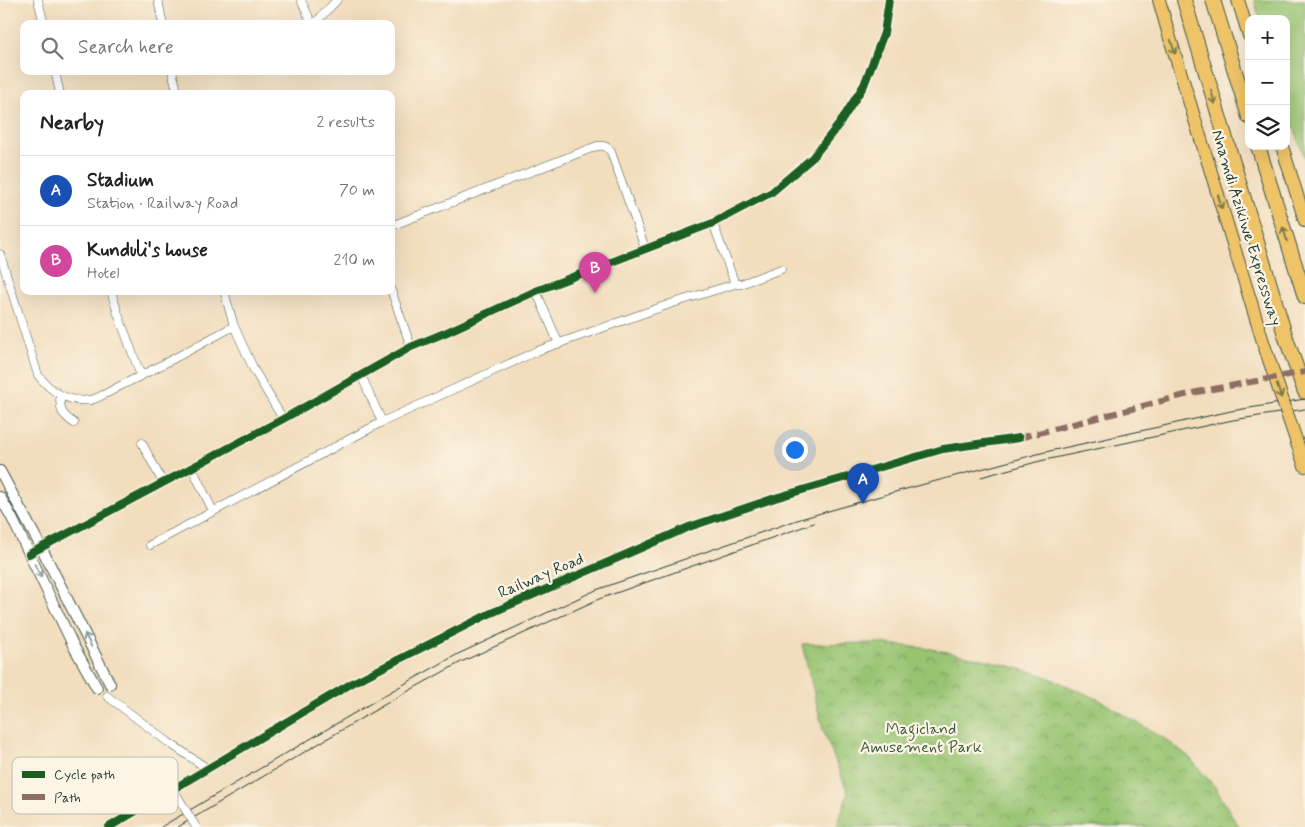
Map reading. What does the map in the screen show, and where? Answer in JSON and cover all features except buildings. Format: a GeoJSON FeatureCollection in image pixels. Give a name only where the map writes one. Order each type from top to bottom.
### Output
{"type":"FeatureCollection","features":[{"type":"Feature","properties":{"kind":"highway","name":"Nnamdi Azikiwe Expressway"},"geometry":{"type":"LineString","coordinates":[[1159,0],[1264,345],[1305,466]]}},
{"type":"Feature","properties":{"kind":"highway","name":"Nnamdi Azikiwe Expressway"},"geometry":{"type":"LineString","coordinates":[[1184,0],[1286,338],[1305,392]]}},
{"type":"Feature","properties":{"kind":"highway"},"geometry":{"type":"LineString","coordinates":[[1212,0],[1245,105]]}},
{"type":"Feature","properties":{"kind":"highway"},"geometry":{"type":"LineString","coordinates":[[1238,0],[1245,23]]}},
{"type":"Feature","properties":{"kind":"highway"},"geometry":{"type":"LineString","coordinates":[[1259,150],[1305,297]]}},
{"type":"Feature","properties":{"kind":"highway"},"geometry":{"type":"LineString","coordinates":[[1283,150],[1305,221]]}},
{"type":"Feature","properties":{"kind":"street"},"geometry":{"type":"LineString","coordinates":[[38,0],[43,20]]}},
{"type":"Feature","properties":{"kind":"street"},"geometry":{"type":"LineString","coordinates":[[158,0],[161,20]]}},
{"type":"Feature","properties":{"kind":"street"},"geometry":{"type":"LineString","coordinates":[[301,0],[311,20]]}},
{"type":"Feature","properties":{"kind":"street"},"geometry":{"type":"LineString","coordinates":[[317,20],[338,0]]}},
{"type":"Feature","properties":{"kind":"street"},"geometry":{"type":"LineString","coordinates":[[29,554],[192,468],[412,347],[536,292],[713,223],[772,192],[812,158],[840,123],[864,85],[884,33],[889,0]]}},
{"type":"Feature","properties":{"kind":"street"},"geometry":{"type":"LineString","coordinates":[[56,75],[59,90]]}},
{"type":"Feature","properties":{"kind":"street"},"geometry":{"type":"LineString","coordinates":[[173,75],[177,90]]}},
{"type":"Feature","properties":{"kind":"street"},"geometry":{"type":"LineString","coordinates":[[395,224],[597,146],[604,145],[611,152],[646,248]]}},
{"type":"Feature","properties":{"kind":"street"},"geometry":{"type":"LineString","coordinates":[[713,223],[735,284]]}},
{"type":"Feature","properties":{"kind":"street"},"geometry":{"type":"LineString","coordinates":[[0,254],[38,376],[45,385],[68,399],[92,400],[234,326]]}},
{"type":"Feature","properties":{"kind":"street"},"geometry":{"type":"LineString","coordinates":[[150,544],[382,422],[537,351],[670,304],[735,284],[741,284],[781,269]]}},
{"type":"Feature","properties":{"kind":"street"},"geometry":{"type":"LineString","coordinates":[[536,292],[559,344]]}},
{"type":"Feature","properties":{"kind":"street"},"geometry":{"type":"LineString","coordinates":[[112,295],[141,376]]}},
{"type":"Feature","properties":{"kind":"street"},"geometry":{"type":"LineString","coordinates":[[225,295],[234,326],[254,370],[282,419]]}},
{"type":"Feature","properties":{"kind":"street"},"geometry":{"type":"LineString","coordinates":[[393,295],[412,347]]}},
{"type":"Feature","properties":{"kind":"street"},"geometry":{"type":"LineString","coordinates":[[361,376],[382,422]]}},
{"type":"Feature","properties":{"kind":"street"},"geometry":{"type":"LineString","coordinates":[[60,395],[60,408],[65,417],[74,423]]}},
{"type":"Feature","properties":{"kind":"street","name":"Railway Road"},"geometry":{"type":"LineString","coordinates":[[178,786],[354,682],[489,614],[689,527],[775,498],[935,452],[1019,438]]}},
{"type":"Feature","properties":{"kind":"street"},"geometry":{"type":"LineString","coordinates":[[142,443],[163,483]]}},
{"type":"Feature","properties":{"kind":"street"},"geometry":{"type":"LineString","coordinates":[[192,468],[213,511]]}},
{"type":"Feature","properties":{"kind":"street"},"geometry":{"type":"LineString","coordinates":[[0,471],[41,547],[110,684],[112,690],[107,696]]}},
{"type":"Feature","properties":{"kind":"street"},"geometry":{"type":"LineString","coordinates":[[0,497],[96,688],[104,696],[107,696],[168,742],[208,769]]}},
{"type":"Feature","properties":{"kind":"street"},"geometry":{"type":"LineString","coordinates":[[178,797],[196,827]]}},
{"type":"Feature","properties":{"kind":"street","name":"Railway Road"},"geometry":{"type":"LineString","coordinates":[[109,827],[131,814]]}},
{"type":"Feature","properties":{"kind":"green space"},"geometry":{"type":"Polygon","coordinates":[[[1254,0],[1305,0],[1305,159],[1290,116],[1290,15],[1259,15],[1254,0]]]}},
{"type":"Feature","properties":{"kind":"green space","name":"Magicland Amusement Park"},"geometry":{"type":"Polygon","coordinates":[[[879,643],[932,649],[983,659],[1040,674],[1098,699],[1165,739],[1188,756],[1215,787],[1239,827],[837,827],[848,793],[823,730],[802,644],[879,643]]]}},
{"type":"Feature","properties":{"kind":"tram line"},"geometry":{"type":"LineString","coordinates":[[161,827],[458,654],[596,590],[797,520],[891,493],[1045,452],[1231,411],[1305,399]]}},
{"type":"Feature","properties":{"kind":"tram line"},"geometry":{"type":"LineString","coordinates":[[981,477],[1040,461],[1233,420],[1305,409]]}},
{"type":"Feature","properties":{"kind":"tram line"},"geometry":{"type":"LineString","coordinates":[[178,827],[394,699],[461,662],[599,599],[814,523]]}},
{"type":"Feature","properties":{"kind":"marked path"},"geometry":{"type":"LineString","coordinates":[[1019,438],[1197,392],[1305,372]]}},
{"type":"Feature","properties":{"kind":"cycle path"},"geometry":{"type":"LineString","coordinates":[[29,554],[283,419],[411,347],[536,291],[713,223],[772,192],[812,158],[840,123],[864,85],[884,33],[889,0]]}},
{"type":"Feature","properties":{"kind":"cycle path"},"geometry":{"type":"LineString","coordinates":[[178,786],[354,682],[489,614],[689,527],[775,498],[943,449],[1019,438]]}},
{"type":"Feature","properties":{"kind":"cycle path"},"geometry":{"type":"LineString","coordinates":[[109,827],[131,814]]}},
{"type":"Feature","properties":{"kind":"place","name":"Kunduli's house"},"geometry":{"type":"Point","coordinates":[595,293]}},
{"type":"Feature","properties":{"kind":"place","name":"Stadium"},"geometry":{"type":"Point","coordinates":[863,504]}}]}
